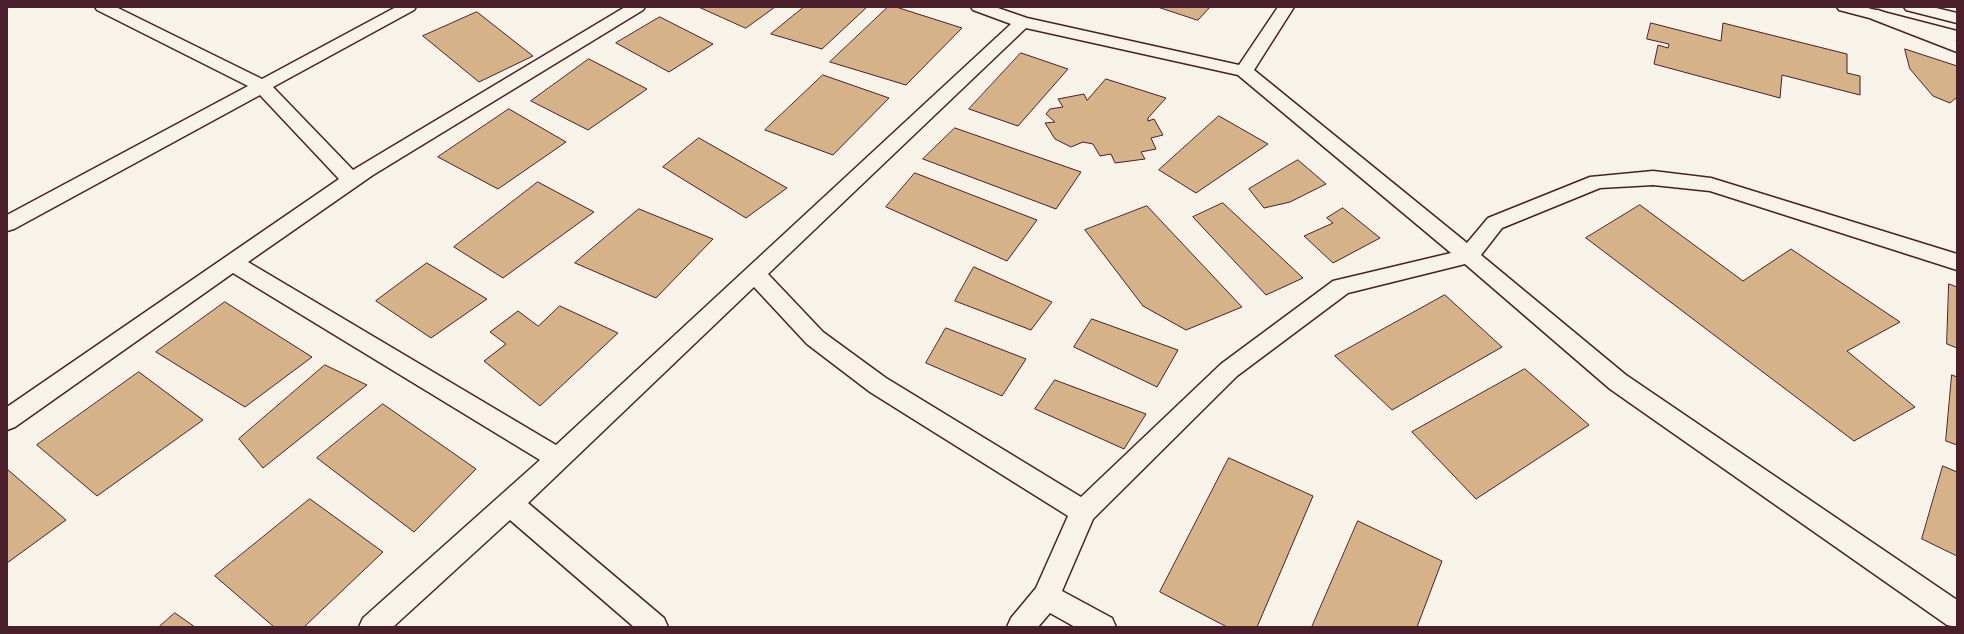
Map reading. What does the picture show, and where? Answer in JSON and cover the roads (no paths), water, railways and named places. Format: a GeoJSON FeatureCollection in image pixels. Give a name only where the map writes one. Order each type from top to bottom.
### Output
{"type":"FeatureCollection","features":[{"type":"Feature","properties":{"kind":"street"},"geometry":{"type":"LineString","coordinates":[[103,7],[262,86],[352,180]]}},
{"type":"Feature","properties":{"kind":"street"},"geometry":{"type":"LineString","coordinates":[[7,224],[408,7]]}},
{"type":"Feature","properties":{"kind":"street"},"geometry":{"type":"LineString","coordinates":[[7,420],[352,180],[637,7]]}},
{"type":"Feature","properties":{"kind":"street"},"geometry":{"type":"LineString","coordinates":[[979,7],[1022,22],[1244,70],[1469,256],[1618,382],[1957,616]]}},
{"type":"Feature","properties":{"kind":"street"},"geometry":{"type":"LineString","coordinates":[[1244,70],[1286,7]]}},
{"type":"Feature","properties":{"kind":"street"},"geometry":{"type":"LineString","coordinates":[[1845,7],[1957,36]]}},
{"type":"Feature","properties":{"kind":"street"},"geometry":{"type":"LineString","coordinates":[[1912,7],[1957,18]]}},
{"type":"Feature","properties":{"kind":"street"},"geometry":{"type":"LineString","coordinates":[[1878,15],[1957,47]]}},
{"type":"Feature","properties":{"kind":"street"},"geometry":{"type":"LineString","coordinates":[[373,627],[510,504],[1022,22]]}},
{"type":"Feature","properties":{"kind":"street"},"geometry":{"type":"LineString","coordinates":[[1021,627],[1046,596],[1083,512],[1229,370],[1341,287],[1469,256],[1495,223],[1597,182],[1652,178],[1711,185],[1957,262]]}},
{"type":"Feature","properties":{"kind":"street"},"geometry":{"type":"LineString","coordinates":[[233,263],[558,459]]}},
{"type":"Feature","properties":{"kind":"street"},"geometry":{"type":"LineString","coordinates":[[755,274],[815,338],[878,385],[1083,512]]}},
{"type":"Feature","properties":{"kind":"street"},"geometry":{"type":"LineString","coordinates":[[510,504],[654,627]]}},
{"type":"Feature","properties":{"kind":"street"},"geometry":{"type":"LineString","coordinates":[[1046,596],[1102,627]]}}]}
